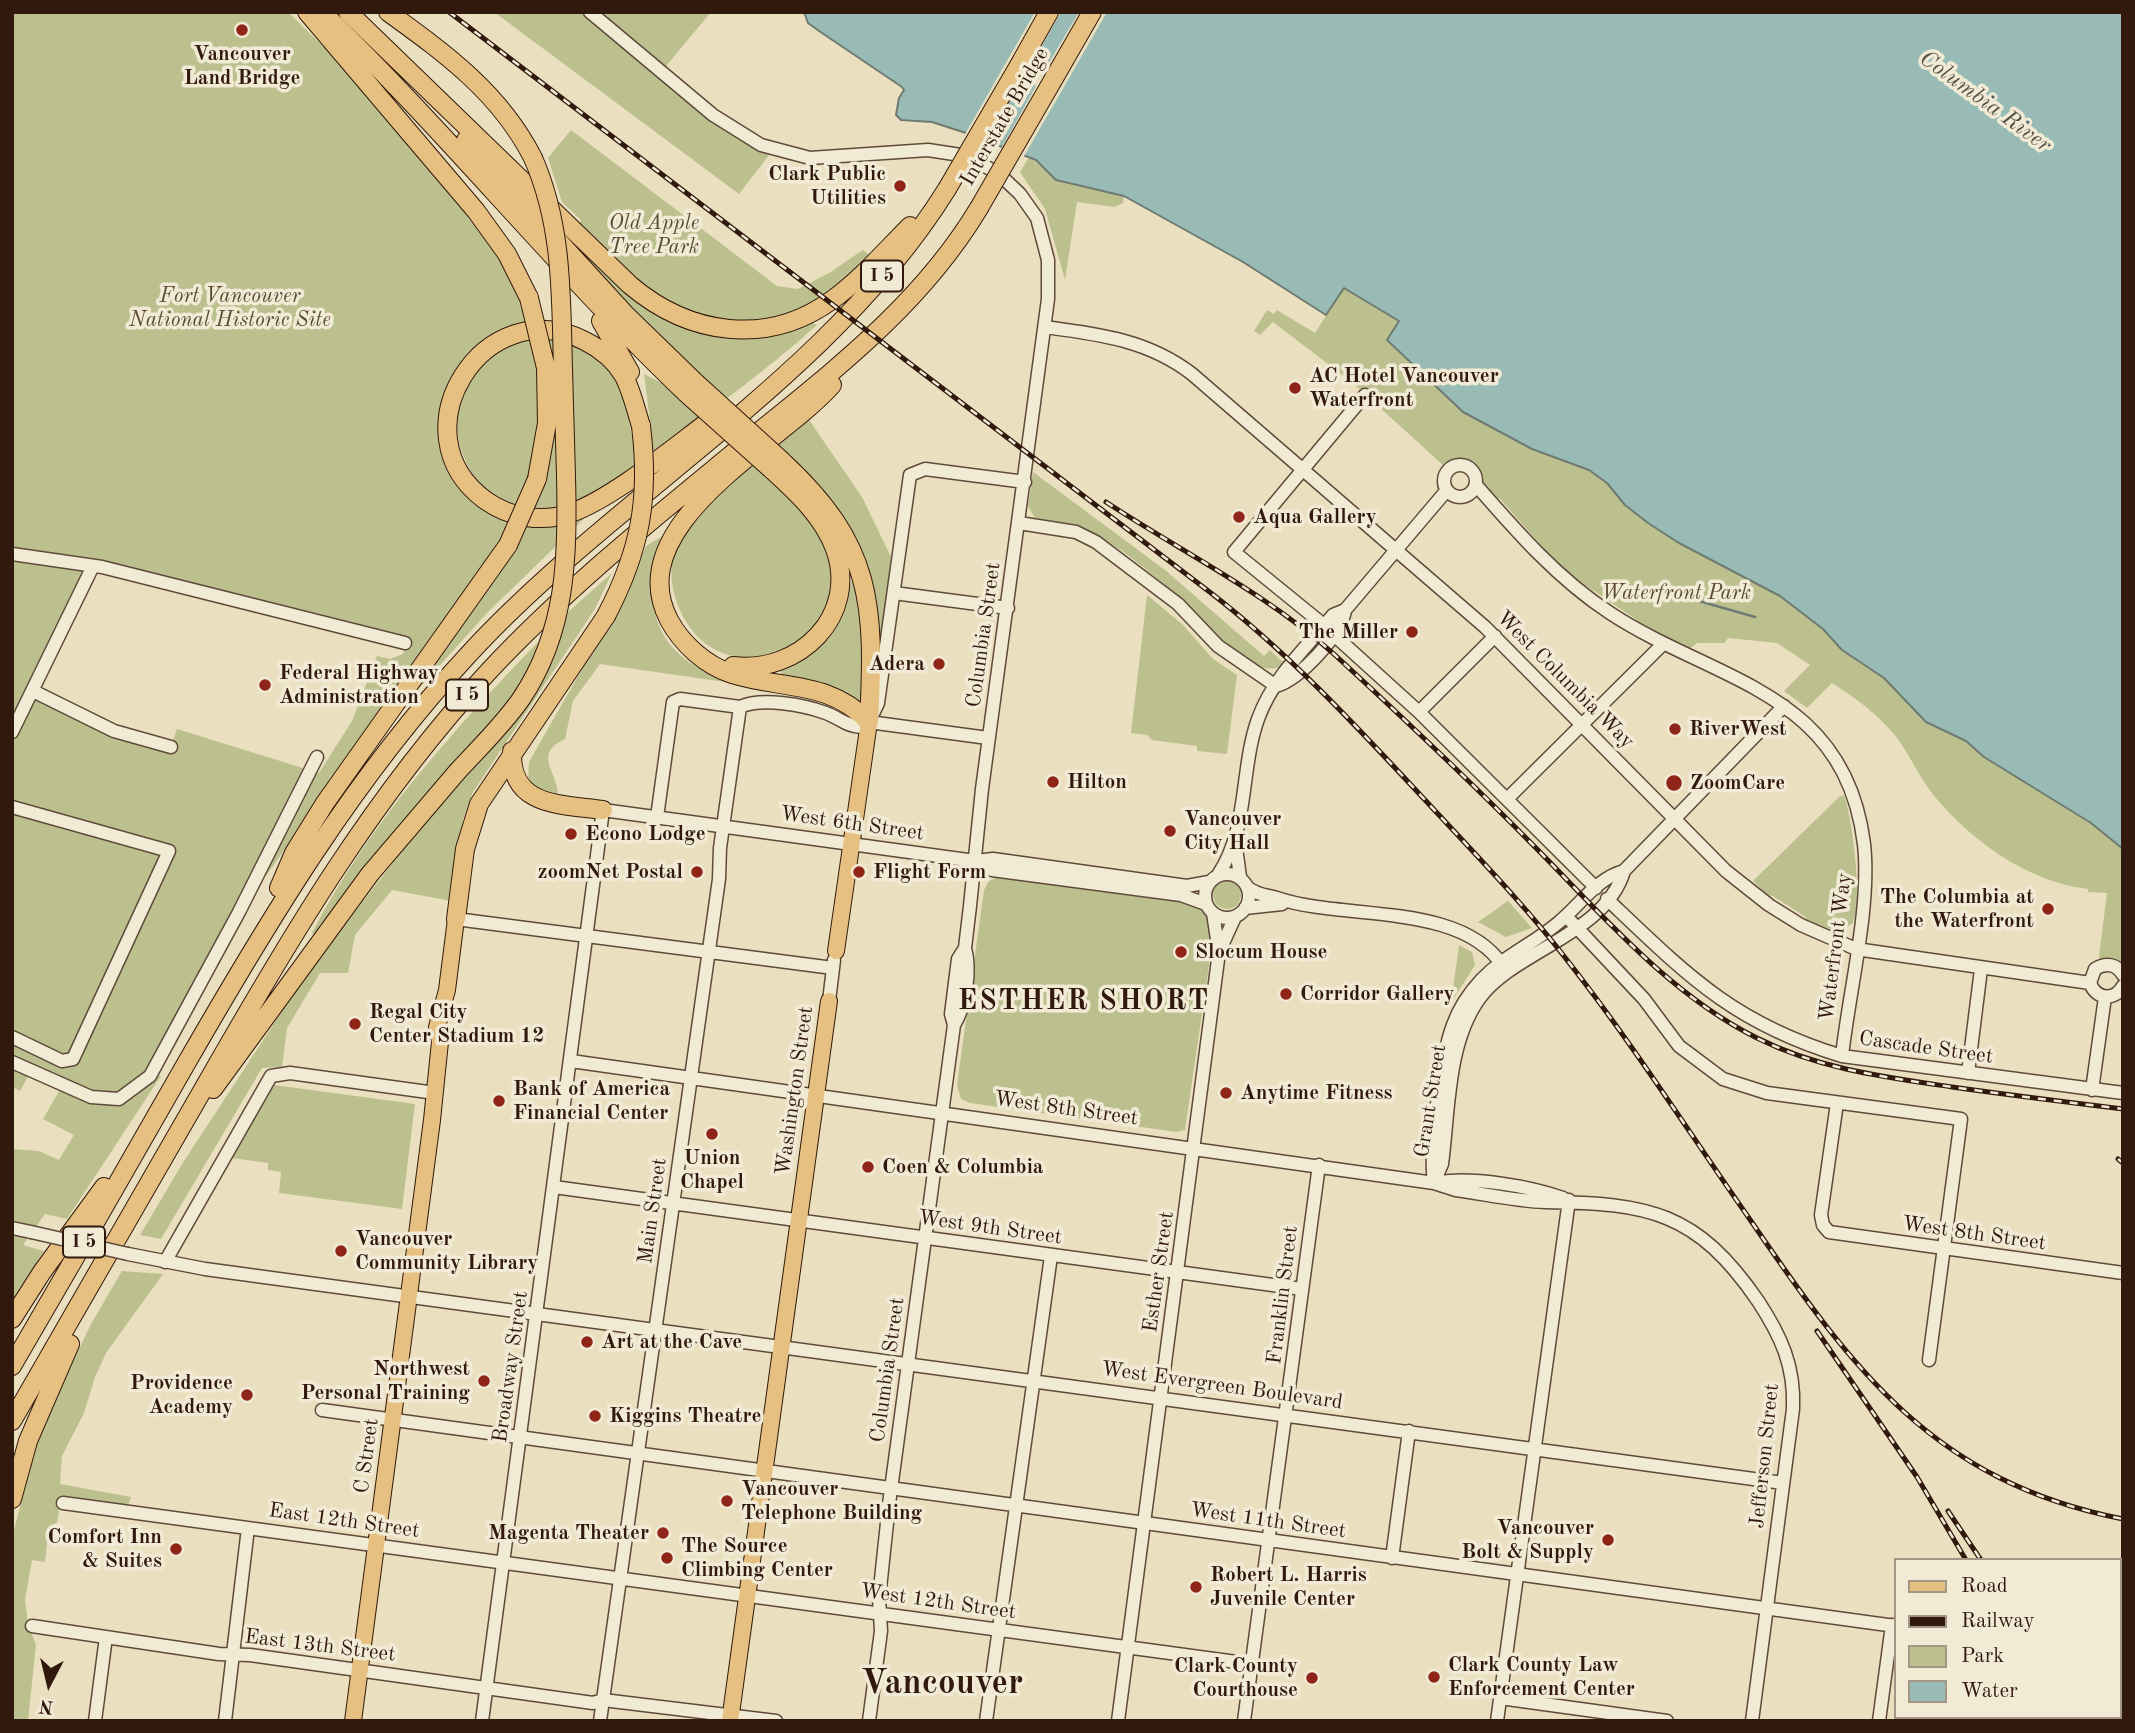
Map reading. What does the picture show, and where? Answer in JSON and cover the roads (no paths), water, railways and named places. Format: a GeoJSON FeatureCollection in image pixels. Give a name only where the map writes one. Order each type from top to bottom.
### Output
{"type":"FeatureCollection","features":[{"type":"Feature","properties":{"kind":"highway"},"geometry":{"type":"LineString","coordinates":[[176,1136],[232,1065],[370,874],[522,698],[550,640],[567,564],[566,476],[554,368],[529,298],[507,254],[476,211],[307,12]]}},
{"type":"Feature","properties":{"kind":"highway"},"geometry":{"type":"LineString","coordinates":[[322,12],[408,99],[552,257],[835,518],[860,567],[871,622],[869,722]]}},
{"type":"Feature","properties":{"kind":"highway"},"geometry":{"type":"LineString","coordinates":[[348,12],[631,285],[660,308],[695,324],[719,329],[755,330],[785,324],[813,312],[849,286],[947,189]]}},
{"type":"Feature","properties":{"kind":"highway"},"geometry":{"type":"LineString","coordinates":[[257,941],[294,853],[325,803],[508,545],[537,479],[547,423],[554,368],[557,236],[548,196],[533,158],[510,118],[481,85],[388,12]]}},
{"type":"Feature","properties":{"kind":"highway","name":"Interstate Bridge"},"geometry":{"type":"LineString","coordinates":[[947,189],[1049,12]]}},
{"type":"Feature","properties":{"kind":"highway","name":"Interstate Bridge"},"geometry":{"type":"LineString","coordinates":[[864,345],[928,281],[979,208],[1092,12]]}},
{"type":"Feature","properties":{"kind":"highway"},"geometry":{"type":"LineString","coordinates":[[367,31],[691,388]]}},
{"type":"Feature","properties":{"kind":"highway","name":"I 5"},"geometry":{"type":"LineString","coordinates":[[12,1366],[257,941],[350,798],[398,734],[468,654],[570,554],[808,355],[882,276],[917,234],[947,189]]}},
{"type":"Feature","properties":{"kind":"highway"},"geometry":{"type":"LineString","coordinates":[[456,919],[470,826],[479,804],[512,751],[606,616],[630,566],[639,540],[646,481],[634,384],[610,333],[552,257]]}},
{"type":"Feature","properties":{"kind":"highway"},"geometry":{"type":"LineString","coordinates":[[641,426],[623,375],[609,357],[574,335],[532,331],[492,344],[474,359],[454,388],[448,430],[456,462],[468,482],[485,500],[518,516],[554,517],[589,505],[808,355]]}},
{"type":"Feature","properties":{"kind":"highway"},"geometry":{"type":"LineString","coordinates":[[864,345],[816,401],[695,506],[668,542],[660,583],[666,614],[688,646],[712,664],[744,677],[833,695],[849,703],[869,722]]}},
{"type":"Feature","properties":{"kind":"highway","name":"I 5"},"geometry":{"type":"LineString","coordinates":[[12,1420],[333,869],[388,791],[440,726],[513,646],[567,593],[864,345]]}},
{"type":"Feature","properties":{"kind":"highway"},"geometry":{"type":"LineString","coordinates":[[712,664],[755,668],[794,656],[820,635],[838,598],[839,565],[828,534],[777,465]]}},
{"type":"Feature","properties":{"kind":"highway"},"geometry":{"type":"LineString","coordinates":[[512,751],[516,781],[526,793],[542,800],[603,810]]}},
{"type":"Feature","properties":{"kind":"highway"},"geometry":{"type":"LineString","coordinates":[[12,1319],[42,1272],[156,1117]]}},
{"type":"Feature","properties":{"kind":"highway"},"geometry":{"type":"LineString","coordinates":[[12,1499],[28,1441],[122,1230]]}},
{"type":"Feature","properties":{"kind":"main road","name":"Washington Street"},"geometry":{"type":"LineString","coordinates":[[836,951],[869,722]]}},
{"type":"Feature","properties":{"kind":"main road","name":"C Street"},"geometry":{"type":"LineString","coordinates":[[353,1721],[443,1042],[437,1027],[447,990],[456,919]]}},
{"type":"Feature","properties":{"kind":"main road","name":"Washington Street"},"geometry":{"type":"LineString","coordinates":[[730,1718],[829,1001]]}},
{"type":"Feature","properties":{"kind":"street","name":"Columbia Street"},"geometry":{"type":"LineString","coordinates":[[590,12],[729,127],[774,150],[829,159],[939,150],[967,156],[999,174],[1029,205],[1037,218],[1050,271],[1025,482],[988,738],[965,948],[968,961],[963,1001],[961,1015],[954,1026],[891,1488],[878,1598],[881,1631],[869,1721]]}},
{"type":"Feature","properties":{"kind":"street","name":"West Columbia Way"},"geometry":{"type":"LineString","coordinates":[[1045,327],[1124,340],[1162,353],[1192,374],[1397,548],[1495,636],[1726,871],[1769,905],[1813,931],[1856,949],[1981,969],[2090,982]]}},
{"type":"Feature","properties":{"kind":"street"},"geometry":{"type":"LineString","coordinates":[[1365,395],[1234,552],[1329,630],[1419,712],[1595,888]]}},
{"type":"Feature","properties":{"kind":"street"},"geometry":{"type":"LineString","coordinates":[[1286,903],[1222,918],[1210,908],[1205,892],[1234,837],[1256,726],[1276,686],[1289,682],[1329,630],[1334,615],[1345,610],[1447,490],[1445,475],[1457,465],[1472,470],[1476,485],[1470,494],[1460,497],[1447,490]]}},
{"type":"Feature","properties":{"kind":"street","name":"Washington Street"},"geometry":{"type":"LineString","coordinates":[[869,722],[878,703],[908,483],[914,471],[925,469],[1025,482]]}},
{"type":"Feature","properties":{"kind":"street","name":"Waterfront Way"},"geometry":{"type":"LineString","coordinates":[[1476,485],[1523,538],[1582,593],[1663,644],[1762,689],[1810,728],[1830,754],[1856,808],[1865,869],[1842,1056]]}},
{"type":"Feature","properties":{"kind":"street"},"geometry":{"type":"LineString","coordinates":[[1019,523],[1076,532],[1096,541],[1178,604],[1218,646],[1276,686]]}},
{"type":"Feature","properties":{"kind":"street"},"geometry":{"type":"LineString","coordinates":[[12,554],[93,566],[405,643]]}},
{"type":"Feature","properties":{"kind":"street"},"geometry":{"type":"LineString","coordinates":[[12,732],[93,566]]}},
{"type":"Feature","properties":{"kind":"street"},"geometry":{"type":"LineString","coordinates":[[894,593],[1008,608]]}},
{"type":"Feature","properties":{"kind":"street"},"geometry":{"type":"LineString","coordinates":[[1419,712],[1495,636]]}},
{"type":"Feature","properties":{"kind":"street"},"geometry":{"type":"LineString","coordinates":[[1507,799],[1663,644]]}},
{"type":"Feature","properties":{"kind":"street"},"geometry":{"type":"LineString","coordinates":[[33,691],[114,731],[171,747]]}},
{"type":"Feature","properties":{"kind":"street"},"geometry":{"type":"LineString","coordinates":[[657,817],[671,707],[676,700],[740,707],[751,702],[766,703],[821,712],[848,726],[861,727],[869,722],[988,738]]}},
{"type":"Feature","properties":{"kind":"street","name":"Grant Street"},"geometry":{"type":"LineString","coordinates":[[1503,966],[1550,948],[1577,927],[1620,886],[1624,871],[1784,706]]}},
{"type":"Feature","properties":{"kind":"street","name":"Main Street"},"geometry":{"type":"LineString","coordinates":[[600,1721],[740,707]]}},
{"type":"Feature","properties":{"kind":"street"},"geometry":{"type":"LineString","coordinates":[[12,1062],[91,1097],[118,1099],[150,1076],[239,912],[317,757]]}},
{"type":"Feature","properties":{"kind":"street"},"geometry":{"type":"LineString","coordinates":[[12,807],[169,851],[73,1059],[68,1062],[12,1037]]}},
{"type":"Feature","properties":{"kind":"street","name":"West 6th Street"},"geometry":{"type":"LineString","coordinates":[[603,810],[975,861],[993,859],[1187,886],[1214,879]]}},
{"type":"Feature","properties":{"kind":"street","name":"Broadway Street"},"geometry":{"type":"LineString","coordinates":[[482,1721],[603,810]]}},
{"type":"Feature","properties":{"kind":"street"},"geometry":{"type":"LineString","coordinates":[[1234,837],[1249,900],[1240,912]]}},
{"type":"Feature","properties":{"kind":"street","name":"West 6th Street"},"geometry":{"type":"LineString","coordinates":[[975,861],[992,870],[1181,895],[1210,908]]}},
{"type":"Feature","properties":{"kind":"street","name":"Grant Street"},"geometry":{"type":"LineString","coordinates":[[1434,1183],[1442,1164],[1461,1034],[1479,999],[1503,966],[1566,916],[1609,875],[1624,871]]}},
{"type":"Feature","properties":{"kind":"street"},"geometry":{"type":"LineString","coordinates":[[1214,879],[1228,873],[1286,903],[1442,925],[1479,940],[1491,949],[1503,966]]}},
{"type":"Feature","properties":{"kind":"street","name":"Cascade Street"},"geometry":{"type":"LineString","coordinates":[[1607,899],[1674,964],[1727,1005],[1783,1036],[1842,1056],[2123,1093]]}},
{"type":"Feature","properties":{"kind":"street","name":"Esther Street"},"geometry":{"type":"LineString","coordinates":[[1210,908],[1219,953]]}},
{"type":"Feature","properties":{"kind":"street","name":"Esther Street"},"geometry":{"type":"LineString","coordinates":[[1118,1721],[1219,953],[1240,912]]}},
{"type":"Feature","properties":{"kind":"street"},"geometry":{"type":"LineString","coordinates":[[1566,916],[1644,999],[1687,1054],[1713,1073],[1744,1087],[1837,1103],[1961,1119],[1929,1360]]}},
{"type":"Feature","properties":{"kind":"street"},"geometry":{"type":"LineString","coordinates":[[456,919],[833,968]]}},
{"type":"Feature","properties":{"kind":"street","name":"Washington Street"},"geometry":{"type":"LineString","coordinates":[[829,1001],[836,951]]}},
{"type":"Feature","properties":{"kind":"street"},"geometry":{"type":"LineString","coordinates":[[2123,975],[2114,965],[2104,964],[2095,969],[2090,982],[2094,990],[2105,997],[2115,995],[2123,986]]}},
{"type":"Feature","properties":{"kind":"street"},"geometry":{"type":"LineString","coordinates":[[1968,1073],[1981,969]]}},
{"type":"Feature","properties":{"kind":"street"},"geometry":{"type":"LineString","coordinates":[[2092,1090],[2105,997]]}},
{"type":"Feature","properties":{"kind":"street","name":"West 8th Street"},"geometry":{"type":"LineString","coordinates":[[571,1061],[1192,1146],[1434,1183],[1456,1190],[1544,1202],[1569,1200]]}},
{"type":"Feature","properties":{"kind":"street"},"geometry":{"type":"LineString","coordinates":[[159,1261],[271,1076],[280,1073],[435,1093]]}},
{"type":"Feature","properties":{"kind":"street","name":"West 8th Street"},"geometry":{"type":"LineString","coordinates":[[1837,1103],[1821,1215],[1823,1225],[1836,1234],[2123,1273]]}},
{"type":"Feature","properties":{"kind":"street","name":"Franklin Street"},"geometry":{"type":"LineString","coordinates":[[1244,1721],[1319,1165]]}},
{"type":"Feature","properties":{"kind":"street","name":"West 9th Street"},"geometry":{"type":"LineString","coordinates":[[554,1187],[1303,1289]]}},
{"type":"Feature","properties":{"kind":"street"},"geometry":{"type":"LineString","coordinates":[[1497,1721],[1569,1200]]}},
{"type":"Feature","properties":{"kind":"street","name":"Jefferson Street"},"geometry":{"type":"LineString","coordinates":[[1569,1200],[1643,1210],[1672,1219],[1701,1235],[1737,1271],[1776,1328],[1790,1364],[1793,1409],[1752,1721]]}},
{"type":"Feature","properties":{"kind":"street","name":"West Evergreen Boulevard"},"geometry":{"type":"LineString","coordinates":[[12,1228],[159,1261],[1783,1483]]}},
{"type":"Feature","properties":{"kind":"street"},"geometry":{"type":"LineString","coordinates":[[986,1721],[1051,1256]]}},
{"type":"Feature","properties":{"kind":"street","name":"West 11th Street"},"geometry":{"type":"LineString","coordinates":[[322,1410],[1894,1626]]}},
{"type":"Feature","properties":{"kind":"street"},"geometry":{"type":"LineString","coordinates":[[1392,1558],[1409,1431]]}},
{"type":"Feature","properties":{"kind":"street","name":"East 12th Street"},"geometry":{"type":"LineString","coordinates":[[63,1503],[619,1578]]}},
{"type":"Feature","properties":{"kind":"street"},"geometry":{"type":"LineString","coordinates":[[225,1721],[248,1528]]}},
{"type":"Feature","properties":{"kind":"street","name":"West 12th Street"},"geometry":{"type":"LineString","coordinates":[[619,1578],[1251,1664]]}},
{"type":"Feature","properties":{"kind":"street","name":"East 13th Street"},"geometry":{"type":"LineString","coordinates":[[32,1626],[593,1703],[603,1700],[730,1718],[776,1721]]}},
{"type":"Feature","properties":{"kind":"street"},"geometry":{"type":"LineString","coordinates":[[1879,1721],[1894,1626]]}},
{"type":"Feature","properties":{"kind":"street"},"geometry":{"type":"LineString","coordinates":[[95,1721],[106,1637]]}},
{"type":"Feature","properties":{"kind":"street"},"geometry":{"type":"LineString","coordinates":[[1500,1698],[1623,1718],[1667,1721]]}},
{"type":"Feature","properties":{"kind":"water"},"geometry":{"type":"Polygon","coordinates":[[[804,12],[2123,12],[2123,849],[2091,823],[1984,757],[1966,741],[1926,722],[1884,678],[1842,650],[1823,629],[1780,596],[1679,543],[1648,523],[1625,505],[1607,483],[1589,470],[1532,449],[1463,412],[1387,340],[1399,321],[1344,288],[1326,315],[1243,262],[1124,196],[1056,180],[1036,160],[966,133],[932,122],[901,120],[896,115],[899,98],[904,90],[902,87],[808,23],[804,12]]]}},
{"type":"Feature","properties":{"kind":"waterway","name":"Columbia River"},"geometry":{"type":"LineString","coordinates":[[1699,601],[1755,617]]}},
{"type":"Feature","properties":{"kind":"railway"},"geometry":{"type":"LineString","coordinates":[[449,12],[1211,593],[1269,641],[1375,746],[1551,939],[1638,1057],[1789,1275],[1864,1371],[1904,1412],[1949,1448],[1999,1478],[2057,1502],[2123,1519]]}},
{"type":"Feature","properties":{"kind":"railway"},"geometry":{"type":"LineString","coordinates":[[1106,502],[1281,612],[1335,655],[1458,771],[1636,949],[1664,975],[1724,1020],[1780,1049],[1852,1070],[1952,1087],[2123,1109]]}},
{"type":"Feature","properties":{"kind":"railway"},"geometry":{"type":"LineString","coordinates":[[2118,1159],[2123,1163]]}},
{"type":"Feature","properties":{"kind":"railway"},"geometry":{"type":"LineString","coordinates":[[1817,1331],[1917,1477],[1965,1558]]}},
{"type":"Feature","properties":{"kind":"railway"},"geometry":{"type":"LineString","coordinates":[[1948,1511],[1980,1558]]}},
{"type":"Feature","properties":{"kind":"place","name":"Vancouver Land Bridge"},"geometry":{"type":"Point","coordinates":[242,30]}},
{"type":"Feature","properties":{"kind":"place","name":"Clark Public Utilities"},"geometry":{"type":"Point","coordinates":[900,186]}},
{"type":"Feature","properties":{"kind":"place","name":"AC Hotel Vancouver Waterfront"},"geometry":{"type":"Point","coordinates":[1295,388]}},
{"type":"Feature","properties":{"kind":"place","name":"Aqua Gallery"},"geometry":{"type":"Point","coordinates":[1239,517]}},
{"type":"Feature","properties":{"kind":"place","name":"The Miller"},"geometry":{"type":"Point","coordinates":[1412,632]}},
{"type":"Feature","properties":{"kind":"place","name":"Adera"},"geometry":{"type":"Point","coordinates":[939,664]}},
{"type":"Feature","properties":{"kind":"place","name":"Federal Highway Administration"},"geometry":{"type":"Point","coordinates":[265,685]}},
{"type":"Feature","properties":{"kind":"place","name":"RiverWest"},"geometry":{"type":"Point","coordinates":[1675,729]}},
{"type":"Feature","properties":{"kind":"place","name":"Hilton"},"geometry":{"type":"Point","coordinates":[1053,782]}},
{"type":"Feature","properties":{"kind":"place","name":"ZoomCare"},"geometry":{"type":"Point","coordinates":[1674,783]}},
{"type":"Feature","properties":{"kind":"place","name":"Vancouver City Hall"},"geometry":{"type":"Point","coordinates":[1170,831]}},
{"type":"Feature","properties":{"kind":"place","name":"Econo Lodge"},"geometry":{"type":"Point","coordinates":[571,834]}},
{"type":"Feature","properties":{"kind":"place","name":"zoomNet Postal"},"geometry":{"type":"Point","coordinates":[697,872]}},
{"type":"Feature","properties":{"kind":"place","name":"Flight Form"},"geometry":{"type":"Point","coordinates":[859,872]}},
{"type":"Feature","properties":{"kind":"place","name":"The Columbia at the Waterfront"},"geometry":{"type":"Point","coordinates":[2048,909]}},
{"type":"Feature","properties":{"kind":"place","name":"Slocum House"},"geometry":{"type":"Point","coordinates":[1181,952]}},
{"type":"Feature","properties":{"kind":"place","name":"Corridor Gallery"},"geometry":{"type":"Point","coordinates":[1286,994]}},
{"type":"Feature","properties":{"kind":"place","name":"Regal City Center Stadium 12"},"geometry":{"type":"Point","coordinates":[355,1024]}},
{"type":"Feature","properties":{"kind":"place","name":"Anytime Fitness"},"geometry":{"type":"Point","coordinates":[1226,1093]}},
{"type":"Feature","properties":{"kind":"place","name":"Bank of America Financial Center"},"geometry":{"type":"Point","coordinates":[499,1101]}},
{"type":"Feature","properties":{"kind":"place","name":"Union Chapel"},"geometry":{"type":"Point","coordinates":[712,1134]}},
{"type":"Feature","properties":{"kind":"place","name":"Coen & Columbia"},"geometry":{"type":"Point","coordinates":[868,1167]}},
{"type":"Feature","properties":{"kind":"place","name":"Vancouver Community Library"},"geometry":{"type":"Point","coordinates":[341,1251]}},
{"type":"Feature","properties":{"kind":"place","name":"Art at the Cave"},"geometry":{"type":"Point","coordinates":[587,1342]}},
{"type":"Feature","properties":{"kind":"place","name":"Northwest Personal Training"},"geometry":{"type":"Point","coordinates":[484,1381]}},
{"type":"Feature","properties":{"kind":"place","name":"Providence Academy"},"geometry":{"type":"Point","coordinates":[247,1395]}},
{"type":"Feature","properties":{"kind":"place","name":"Kiggins Theatre"},"geometry":{"type":"Point","coordinates":[595,1416]}},
{"type":"Feature","properties":{"kind":"place","name":"Vancouver Telephone Building"},"geometry":{"type":"Point","coordinates":[727,1501]}},
{"type":"Feature","properties":{"kind":"place","name":"Magenta Theater"},"geometry":{"type":"Point","coordinates":[663,1533]}},
{"type":"Feature","properties":{"kind":"place","name":"Vancouver Bolt & Supply"},"geometry":{"type":"Point","coordinates":[1608,1540]}},
{"type":"Feature","properties":{"kind":"place","name":"Comfort Inn & Suites"},"geometry":{"type":"Point","coordinates":[176,1549]}},
{"type":"Feature","properties":{"kind":"place","name":"The Source Climbing Center"},"geometry":{"type":"Point","coordinates":[667,1558]}},
{"type":"Feature","properties":{"kind":"place","name":"Robert L. Harris Juvenile Center"},"geometry":{"type":"Point","coordinates":[1196,1587]}},
{"type":"Feature","properties":{"kind":"place","name":"Clark County Law Enforcement Center"},"geometry":{"type":"Point","coordinates":[1434,1677]}},
{"type":"Feature","properties":{"kind":"place","name":"Clark County Courthouse"},"geometry":{"type":"Point","coordinates":[1312,1678]}},
{"type":"Feature","properties":{"kind":"district","name":"ESTHER SHORT"},"geometry":{"type":"Point","coordinates":[1084,1002]}},
{"type":"Feature","properties":{"kind":"district","name":"Vancouver"},"geometry":{"type":"Point","coordinates":[942,1684]}},
{"type":"Feature","properties":{"kind":"park label","name":"Old Apple Tree Park"},"geometry":{"type":"Point","coordinates":[654,235]}},
{"type":"Feature","properties":{"kind":"park label","name":"Fort Vancouver National Historic Site"},"geometry":{"type":"Point","coordinates":[230,308]}},
{"type":"Feature","properties":{"kind":"park label","name":"Waterfront Park"},"geometry":{"type":"Point","coordinates":[1676,593]}}]}
